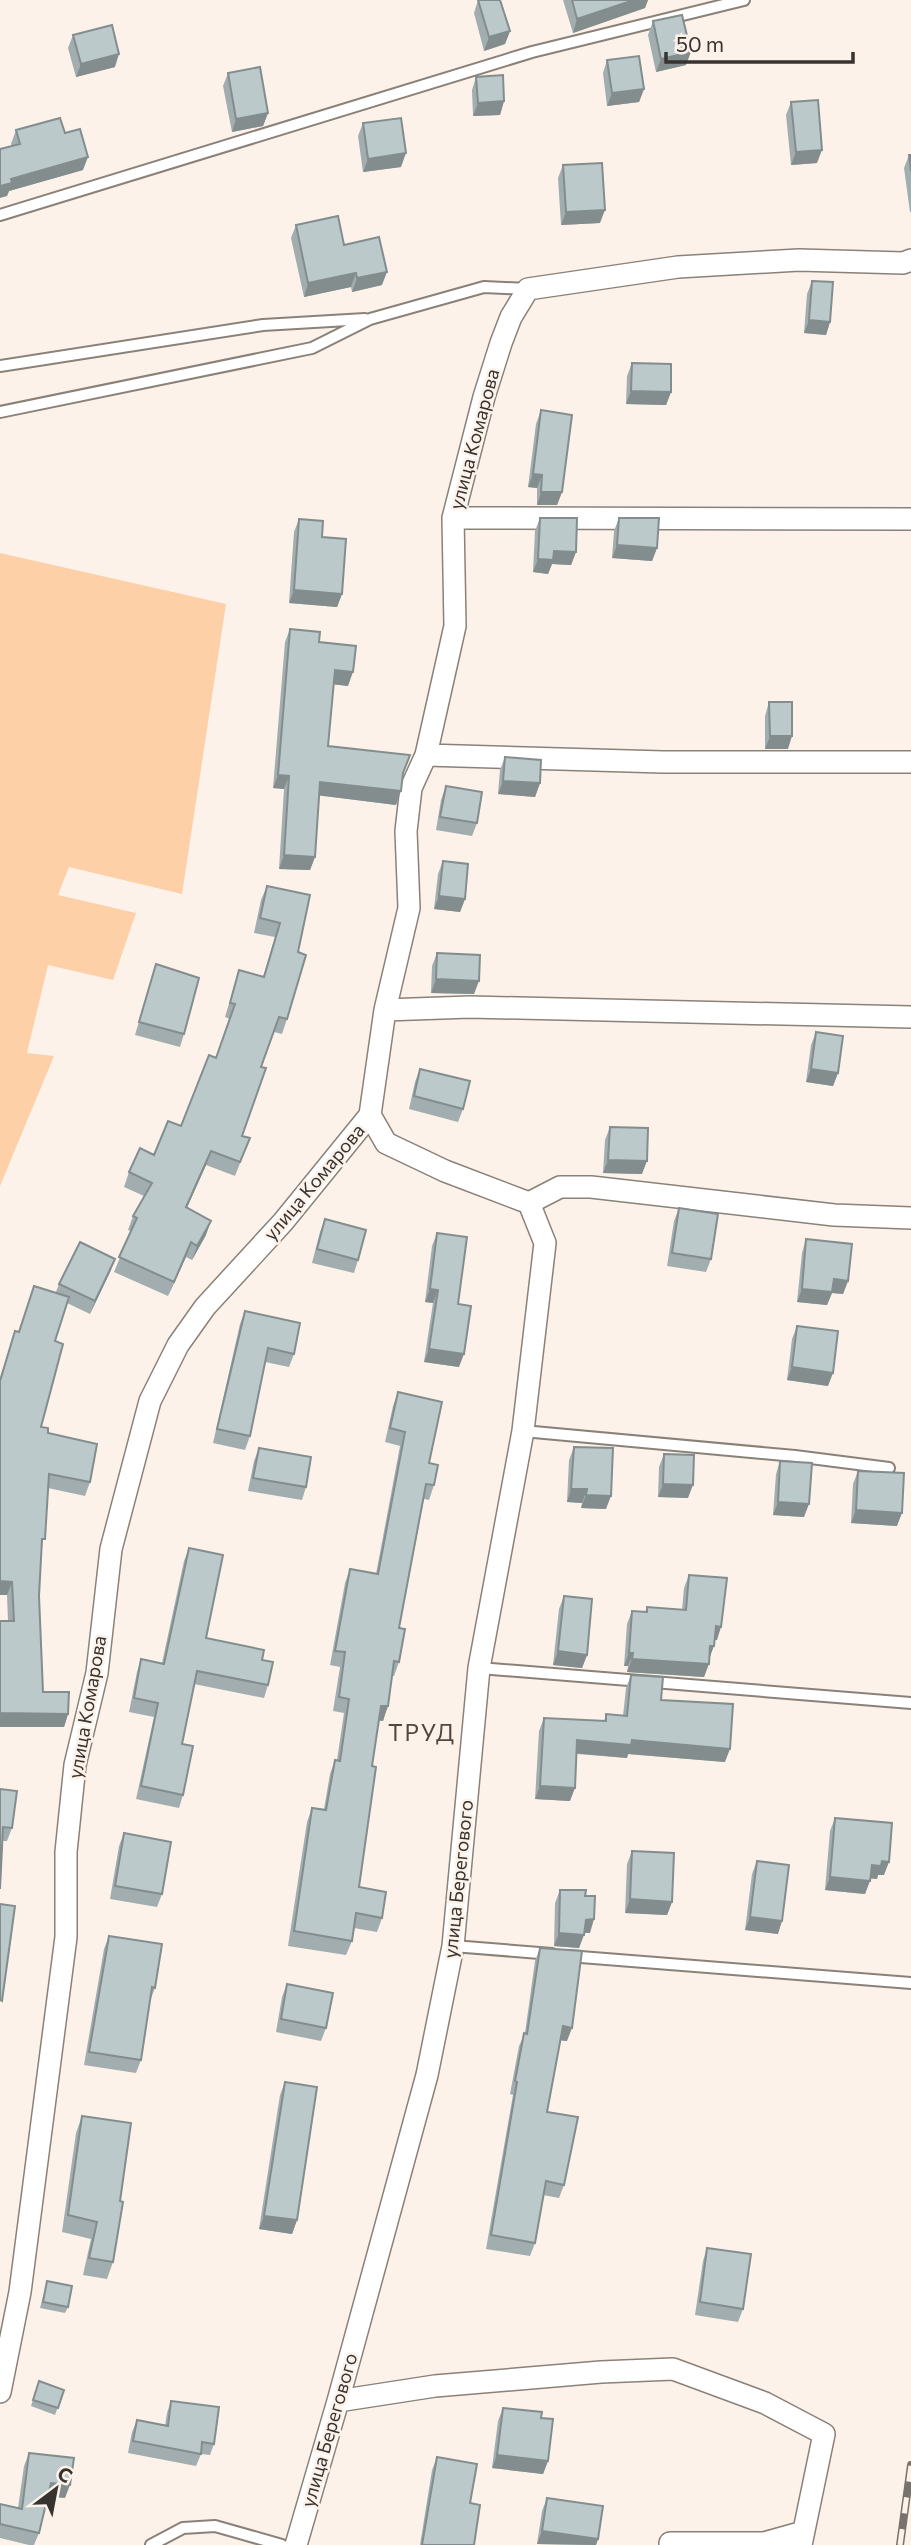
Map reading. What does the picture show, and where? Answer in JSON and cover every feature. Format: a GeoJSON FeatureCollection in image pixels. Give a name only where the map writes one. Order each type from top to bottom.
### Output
{"type":"FeatureCollection","features":[{"type":"Feature","properties":{"kind":"street"},"geometry":{"type":"LineString","coordinates":[[528,289],[678,267],[799,260],[903,263],[911,260]]}},
{"type":"Feature","properties":{"kind":"street","name":"улица Комарова"},"geometry":{"type":"LineString","coordinates":[[0,2392],[20,2291],[66,1937],[66,1852],[75,1765],[97,1673],[111,1549],[150,1401],[178,1345],[205,1307],[283,1222],[370,1115],[385,1010],[409,908],[406,831],[411,788],[426,755],[455,626],[453,517],[501,343],[528,289]]}},
{"type":"Feature","properties":{"kind":"street"},"geometry":{"type":"LineString","coordinates":[[453,517],[911,519]]}},
{"type":"Feature","properties":{"kind":"street"},"geometry":{"type":"LineString","coordinates":[[426,755],[663,762],[911,762]]}},
{"type":"Feature","properties":{"kind":"street"},"geometry":{"type":"LineString","coordinates":[[385,1010],[470,1007],[911,1017]]}},
{"type":"Feature","properties":{"kind":"street"},"geometry":{"type":"LineString","coordinates":[[370,1115],[386,1143],[445,1171],[529,1203],[560,1187],[591,1187],[834,1215],[911,1218]]}},
{"type":"Feature","properties":{"kind":"street","name":"улица Берегового"},"geometry":{"type":"LineString","coordinates":[[296,2545],[427,2075],[453,1946],[479,1668],[523,1431],[545,1244],[529,1203]]}},
{"type":"Feature","properties":{"kind":"street"},"geometry":{"type":"LineString","coordinates":[[338,2401],[435,2386],[601,2372],[673,2370],[765,2403],[824,2434],[802,2538],[764,2543],[670,2543]]}},
{"type":"Feature","properties":{"kind":"lane"},"geometry":{"type":"LineString","coordinates":[[0,215],[532,52],[744,0]]}},
{"type":"Feature","properties":{"kind":"lane"},"geometry":{"type":"LineString","coordinates":[[0,412],[312,348],[370,319],[484,287],[528,289]]}},
{"type":"Feature","properties":{"kind":"lane"},"geometry":{"type":"LineString","coordinates":[[0,366],[263,325],[370,319]]}},
{"type":"Feature","properties":{"kind":"lane"},"geometry":{"type":"LineString","coordinates":[[523,1431],[795,1456],[889,1468]]}},
{"type":"Feature","properties":{"kind":"lane"},"geometry":{"type":"LineString","coordinates":[[479,1668],[911,1703]]}},
{"type":"Feature","properties":{"kind":"lane"},"geometry":{"type":"LineString","coordinates":[[453,1946],[911,1983]]}},
{"type":"Feature","properties":{"kind":"lane"},"geometry":{"type":"LineString","coordinates":[[151,2545],[183,2528],[215,2526],[282,2545]]}},
{"type":"Feature","properties":{"kind":"shaded area"},"geometry":{"type":"Polygon","coordinates":[[[0,553],[226,604],[182,894],[69,867],[58,895],[136,913],[113,980],[48,965],[27,1053],[54,1056],[0,1186],[0,553]]]}},
{"type":"Feature","properties":{"kind":"building"},"geometry":{"type":"Polygon","coordinates":[[[478,0],[500,0],[510,31],[489,37],[478,0]]]}},
{"type":"Feature","properties":{"kind":"building"},"geometry":{"type":"Polygon","coordinates":[[[572,0],[634,0],[577,19],[572,0]]]}},
{"type":"Feature","properties":{"kind":"building"},"geometry":{"type":"Polygon","coordinates":[[[682,15],[691,52],[661,59],[653,21],[682,15]]]}},
{"type":"Feature","properties":{"kind":"building"},"geometry":{"type":"Polygon","coordinates":[[[112,25],[119,54],[81,64],[73,35],[112,25]]]}},
{"type":"Feature","properties":{"kind":"building"},"geometry":{"type":"Polygon","coordinates":[[[639,56],[644,89],[612,93],[607,60],[639,56]]]}},
{"type":"Feature","properties":{"kind":"building"},"geometry":{"type":"Polygon","coordinates":[[[260,67],[268,113],[236,119],[228,73],[260,67]]]}},
{"type":"Feature","properties":{"kind":"building"},"geometry":{"type":"Polygon","coordinates":[[[503,75],[504,101],[478,103],[476,77],[503,75]]]}},
{"type":"Feature","properties":{"kind":"building"},"geometry":{"type":"Polygon","coordinates":[[[818,100],[822,150],[796,152],[791,102],[818,100]]]}},
{"type":"Feature","properties":{"kind":"building"},"geometry":{"type":"Polygon","coordinates":[[[60,118],[65,133],[80,129],[88,157],[11,179],[12,183],[0,186],[0,149],[20,144],[16,130],[60,118]]]}},
{"type":"Feature","properties":{"kind":"building"},"geometry":{"type":"Polygon","coordinates":[[[401,118],[406,153],[368,159],[363,123],[401,118]]]}},
{"type":"Feature","properties":{"kind":"building"},"geometry":{"type":"Polygon","coordinates":[[[602,163],[605,210],[566,212],[563,165],[602,163]]]}},
{"type":"Feature","properties":{"kind":"building"},"geometry":{"type":"Polygon","coordinates":[[[338,216],[344,245],[379,237],[387,272],[357,278],[356,273],[308,283],[296,225],[338,216]]]}},
{"type":"Feature","properties":{"kind":"building"},"geometry":{"type":"Polygon","coordinates":[[[812,281],[833,282],[830,322],[809,320],[812,281]]]}},
{"type":"Feature","properties":{"kind":"building"},"geometry":{"type":"Polygon","coordinates":[[[632,363],[671,364],[671,392],[631,391],[632,363]]]}},
{"type":"Feature","properties":{"kind":"building"},"geometry":{"type":"Polygon","coordinates":[[[541,410],[572,415],[562,492],[541,492],[542,475],[533,474],[541,410]]]}},
{"type":"Feature","properties":{"kind":"building"},"geometry":{"type":"Polygon","coordinates":[[[540,518],[577,518],[576,552],[554,551],[553,560],[538,559],[540,518]]]}},
{"type":"Feature","properties":{"kind":"building"},"geometry":{"type":"Polygon","coordinates":[[[619,518],[659,518],[657,548],[617,545],[619,518]]]}},
{"type":"Feature","properties":{"kind":"building"},"geometry":{"type":"Polygon","coordinates":[[[299,519],[323,521],[322,537],[346,539],[342,594],[294,590],[299,519]]]}},
{"type":"Feature","properties":{"kind":"building"},"geometry":{"type":"Polygon","coordinates":[[[290,629],[320,632],[319,642],[356,646],[353,672],[335,670],[328,746],[410,755],[403,773],[401,791],[320,782],[315,857],[284,855],[289,776],[278,775],[290,629]]]}},
{"type":"Feature","properties":{"kind":"building"},"geometry":{"type":"Polygon","coordinates":[[[769,702],[792,702],[792,736],[770,736],[769,702]]]}},
{"type":"Feature","properties":{"kind":"building"},"geometry":{"type":"Polygon","coordinates":[[[505,757],[541,760],[540,783],[503,781],[505,757]]]}},
{"type":"Feature","properties":{"kind":"building"},"geometry":{"type":"Polygon","coordinates":[[[446,786],[482,792],[477,823],[440,817],[446,786]]]}},
{"type":"Feature","properties":{"kind":"building"},"geometry":{"type":"Polygon","coordinates":[[[443,861],[468,864],[465,899],[439,896],[443,861]]]}},
{"type":"Feature","properties":{"kind":"building"},"geometry":{"type":"Polygon","coordinates":[[[267,886],[310,895],[298,952],[306,955],[287,1019],[279,1017],[261,1067],[266,1068],[242,1136],[250,1138],[240,1162],[211,1151],[186,1207],[211,1221],[197,1246],[191,1242],[174,1282],[119,1257],[137,1218],[133,1216],[152,1183],[129,1172],[140,1148],[154,1155],[168,1121],[181,1126],[209,1055],[216,1058],[235,1004],[230,1003],[239,970],[264,977],[280,923],[260,918],[267,886]]]}},
{"type":"Feature","properties":{"kind":"building"},"geometry":{"type":"Polygon","coordinates":[[[437,953],[480,955],[479,981],[436,979],[437,953]]]}},
{"type":"Feature","properties":{"kind":"building"},"geometry":{"type":"Polygon","coordinates":[[[156,964],[199,978],[184,1034],[139,1022],[156,964]]]}},
{"type":"Feature","properties":{"kind":"building"},"geometry":{"type":"Polygon","coordinates":[[[816,1032],[843,1036],[838,1073],[811,1069],[816,1032]]]}},
{"type":"Feature","properties":{"kind":"building"},"geometry":{"type":"Polygon","coordinates":[[[420,1069],[470,1081],[463,1109],[414,1096],[420,1069]]]}},
{"type":"Feature","properties":{"kind":"building"},"geometry":{"type":"Polygon","coordinates":[[[610,1127],[648,1128],[647,1161],[608,1160],[610,1127]]]}},
{"type":"Feature","properties":{"kind":"building"},"geometry":{"type":"Polygon","coordinates":[[[679,1208],[718,1214],[711,1259],[672,1253],[679,1208]]]}},
{"type":"Feature","properties":{"kind":"building"},"geometry":{"type":"Polygon","coordinates":[[[325,1219],[366,1230],[358,1260],[317,1249],[325,1219]]]}},
{"type":"Feature","properties":{"kind":"building"},"geometry":{"type":"Polygon","coordinates":[[[437,1233],[467,1237],[458,1304],[471,1306],[464,1354],[429,1349],[438,1290],[430,1289],[437,1233]]]}},
{"type":"Feature","properties":{"kind":"building"},"geometry":{"type":"Polygon","coordinates":[[[806,1239],[852,1244],[848,1281],[834,1279],[832,1292],[802,1289],[806,1239]]]}},
{"type":"Feature","properties":{"kind":"building"},"geometry":{"type":"Polygon","coordinates":[[[80,1242],[115,1259],[95,1301],[59,1284],[80,1242]]]}},
{"type":"Feature","properties":{"kind":"building"},"geometry":{"type":"Polygon","coordinates":[[[34,1286],[69,1297],[55,1341],[63,1344],[41,1427],[48,1428],[48,1433],[97,1444],[90,1482],[49,1474],[45,1539],[42,1539],[39,1596],[43,1692],[69,1692],[68,1714],[0,1713],[0,1621],[14,1621],[12,1582],[0,1581],[0,1381],[15,1331],[19,1332],[34,1286]]]}},
{"type":"Feature","properties":{"kind":"building"},"geometry":{"type":"Polygon","coordinates":[[[245,1311],[300,1323],[294,1354],[268,1348],[250,1436],[217,1429],[245,1311]]]}},
{"type":"Feature","properties":{"kind":"building"},"geometry":{"type":"Polygon","coordinates":[[[797,1326],[838,1331],[833,1373],[792,1367],[797,1326]]]}},
{"type":"Feature","properties":{"kind":"building"},"geometry":{"type":"Polygon","coordinates":[[[398,1392],[442,1402],[429,1463],[438,1465],[434,1485],[426,1484],[399,1628],[405,1629],[399,1662],[394,1661],[388,1706],[381,1706],[372,1766],[376,1767],[359,1887],[386,1892],[382,1918],[356,1913],[352,1941],[294,1931],[312,1808],[326,1810],[335,1760],[340,1761],[349,1699],[339,1697],[345,1652],[335,1651],[350,1569],[378,1574],[405,1432],[390,1428],[398,1392]]]}},
{"type":"Feature","properties":{"kind":"building"},"geometry":{"type":"Polygon","coordinates":[[[574,1447],[613,1448],[611,1496],[586,1495],[587,1489],[571,1489],[574,1447]]]}},
{"type":"Feature","properties":{"kind":"building"},"geometry":{"type":"Polygon","coordinates":[[[259,1448],[311,1457],[306,1487],[253,1478],[259,1448]]]}},
{"type":"Feature","properties":{"kind":"building"},"geometry":{"type":"Polygon","coordinates":[[[664,1454],[694,1455],[693,1485],[663,1484],[664,1454]]]}},
{"type":"Feature","properties":{"kind":"building"},"geometry":{"type":"Polygon","coordinates":[[[780,1461],[812,1463],[809,1504],[778,1502],[780,1461]]]}},
{"type":"Feature","properties":{"kind":"building"},"geometry":{"type":"Polygon","coordinates":[[[858,1471],[904,1473],[902,1513],[856,1510],[858,1471]]]}},
{"type":"Feature","properties":{"kind":"building"},"geometry":{"type":"Polygon","coordinates":[[[189,1548],[223,1555],[206,1638],[264,1650],[262,1660],[273,1662],[268,1685],[197,1671],[182,1744],[193,1746],[183,1795],[141,1786],[158,1703],[134,1698],[141,1659],[164,1664],[189,1548]]]}},
{"type":"Feature","properties":{"kind":"building"},"geometry":{"type":"Polygon","coordinates":[[[689,1575],[727,1578],[721,1627],[716,1626],[714,1646],[710,1646],[709,1664],[632,1659],[633,1653],[629,1653],[632,1611],[647,1612],[647,1607],[686,1610],[689,1575]]]}},
{"type":"Feature","properties":{"kind":"building"},"geometry":{"type":"Polygon","coordinates":[[[564,1596],[592,1599],[587,1655],[558,1651],[564,1596]]]}},
{"type":"Feature","properties":{"kind":"building"},"geometry":{"type":"Polygon","coordinates":[[[631,1675],[663,1677],[661,1700],[733,1704],[730,1749],[632,1740],[631,1745],[577,1740],[575,1788],[540,1786],[544,1718],[606,1721],[606,1714],[627,1716],[631,1675]]]}},
{"type":"Feature","properties":{"kind":"building"},"geometry":{"type":"Polygon","coordinates":[[[0,1789],[17,1791],[12,1828],[3,1827],[0,1889],[0,1789]]]}},
{"type":"Feature","properties":{"kind":"building"},"geometry":{"type":"Polygon","coordinates":[[[835,1818],[892,1823],[889,1862],[882,1861],[881,1866],[872,1865],[870,1881],[830,1877],[835,1818]]]}},
{"type":"Feature","properties":{"kind":"building"},"geometry":{"type":"Polygon","coordinates":[[[124,1833],[171,1842],[162,1894],[115,1886],[124,1833]]]}},
{"type":"Feature","properties":{"kind":"building"},"geometry":{"type":"Polygon","coordinates":[[[632,1851],[674,1853],[672,1902],[630,1899],[632,1851]]]}},
{"type":"Feature","properties":{"kind":"building"},"geometry":{"type":"Polygon","coordinates":[[[757,1861],[789,1865],[782,1921],[750,1917],[757,1861]]]}},
{"type":"Feature","properties":{"kind":"building"},"geometry":{"type":"Polygon","coordinates":[[[560,1890],[586,1890],[585,1896],[595,1896],[594,1919],[586,1920],[584,1935],[559,1933],[560,1890]]]}},
{"type":"Feature","properties":{"kind":"building"},"geometry":{"type":"Polygon","coordinates":[[[0,1904],[15,1906],[2,2001],[0,2000],[0,1904]]]}},
{"type":"Feature","properties":{"kind":"building"},"geometry":{"type":"Polygon","coordinates":[[[109,1936],[162,1944],[155,1988],[152,1987],[141,2060],[89,2052],[109,1936]]]}},
{"type":"Feature","properties":{"kind":"building"},"geometry":{"type":"Polygon","coordinates":[[[540,1948],[582,1951],[572,2028],[563,2026],[547,2112],[578,2117],[564,2185],[546,2181],[535,2243],[491,2235],[517,2082],[515,2081],[524,2033],[527,2034],[540,1948]]]}},
{"type":"Feature","properties":{"kind":"building"},"geometry":{"type":"Polygon","coordinates":[[[287,1984],[333,1993],[326,2028],[281,2019],[287,1984]]]}},
{"type":"Feature","properties":{"kind":"building"},"geometry":{"type":"Polygon","coordinates":[[[285,2082],[317,2087],[297,2220],[264,2216],[285,2082]]]}},
{"type":"Feature","properties":{"kind":"building"},"geometry":{"type":"Polygon","coordinates":[[[82,2116],[131,2123],[120,2201],[123,2202],[113,2262],[89,2258],[97,2222],[68,2215],[82,2116]]]}},
{"type":"Feature","properties":{"kind":"building"},"geometry":{"type":"Polygon","coordinates":[[[707,2248],[751,2254],[743,2309],[700,2302],[707,2248]]]}},
{"type":"Feature","properties":{"kind":"building"},"geometry":{"type":"Polygon","coordinates":[[[47,2281],[72,2286],[68,2307],[43,2302],[47,2281]]]}},
{"type":"Feature","properties":{"kind":"building"},"geometry":{"type":"Polygon","coordinates":[[[39,2381],[64,2390],[58,2408],[33,2400],[39,2381]]]}},
{"type":"Feature","properties":{"kind":"building"},"geometry":{"type":"Polygon","coordinates":[[[171,2401],[219,2407],[214,2444],[202,2442],[201,2454],[133,2441],[137,2420],[168,2426],[171,2401]]]}},
{"type":"Feature","properties":{"kind":"building"},"geometry":{"type":"Polygon","coordinates":[[[503,2408],[542,2412],[541,2418],[553,2419],[548,2461],[497,2455],[503,2408]]]}},
{"type":"Feature","properties":{"kind":"building"},"geometry":{"type":"Polygon","coordinates":[[[29,2453],[74,2458],[70,2485],[51,2483],[39,2533],[0,2524],[0,2504],[22,2509],[29,2453]]]}},
{"type":"Feature","properties":{"kind":"building"},"geometry":{"type":"Polygon","coordinates":[[[437,2457],[477,2464],[470,2503],[480,2505],[474,2545],[422,2545],[437,2457]]]}},
{"type":"Feature","properties":{"kind":"building"},"geometry":{"type":"Polygon","coordinates":[[[547,2498],[603,2506],[598,2539],[542,2531],[547,2498]]]}},
{"type":"Feature","properties":{"kind":"railway"},"geometry":{"type":"LineString","coordinates":[[900,2545],[911,2465]]}},
{"type":"Feature","properties":{"kind":"district","name":"ТРУД"},"geometry":{"type":"Point","coordinates":[422,1733]}}]}
